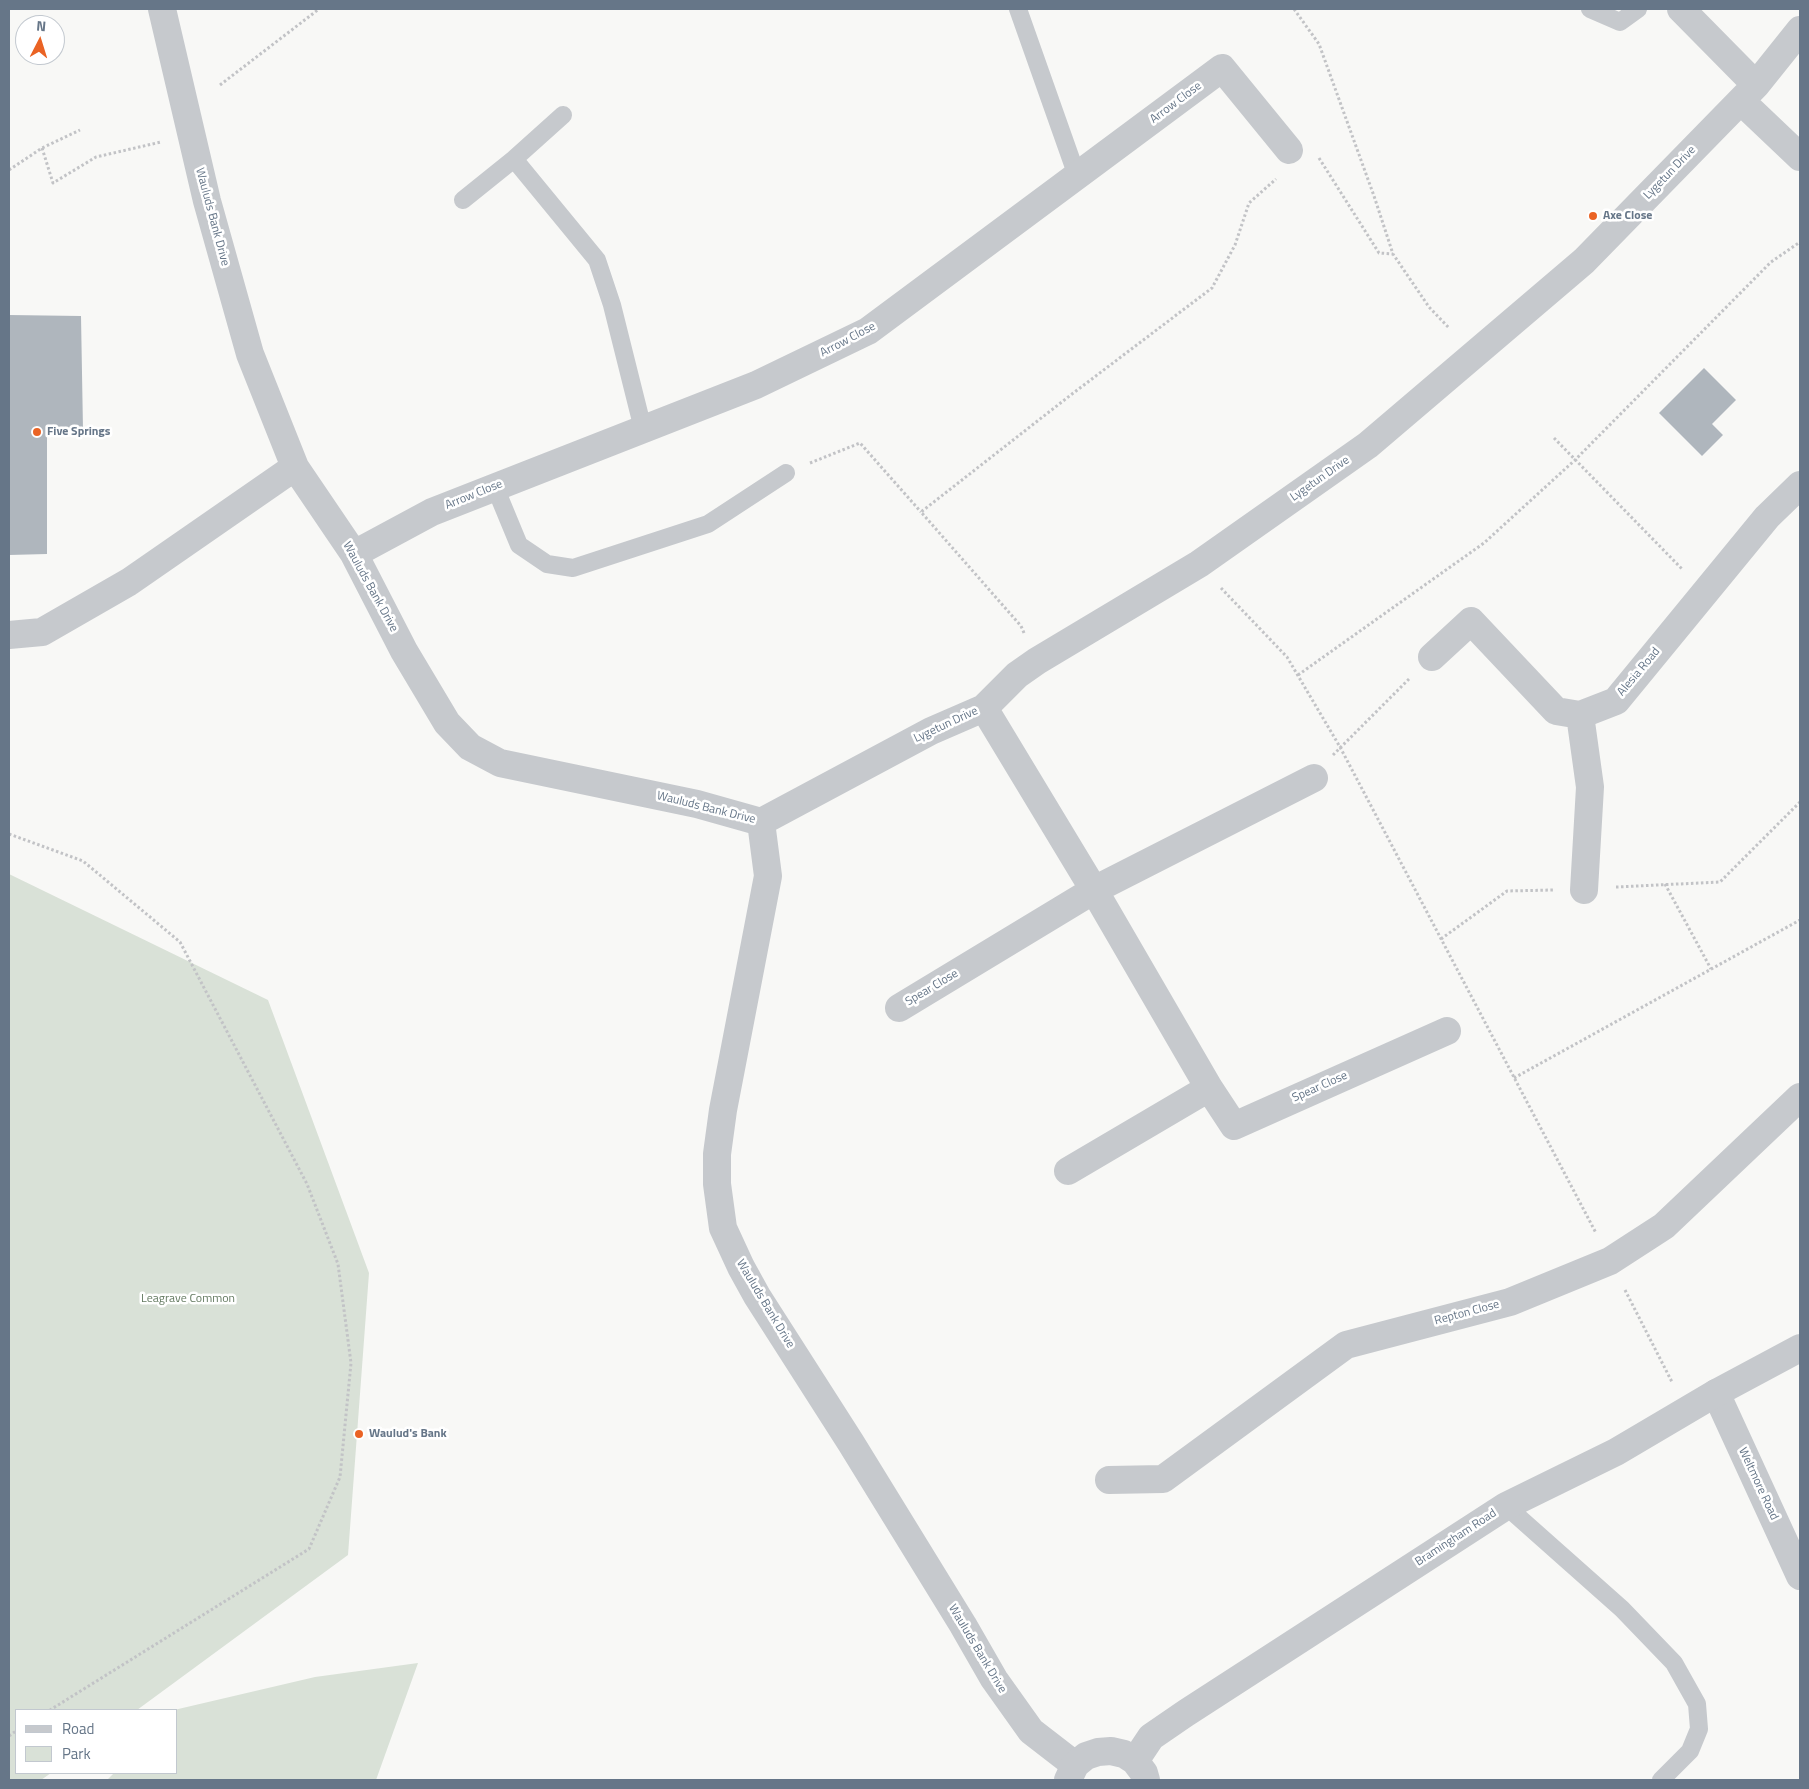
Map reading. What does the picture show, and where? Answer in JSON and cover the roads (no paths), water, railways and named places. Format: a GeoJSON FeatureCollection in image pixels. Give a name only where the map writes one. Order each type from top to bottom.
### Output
{"type":"FeatureCollection","features":[{"type":"Feature","properties":{"kind":"street","name":"Wauluds Bank Drive"},"geometry":{"type":"LineString","coordinates":[[162,9],[207,202],[250,354],[295,467],[354,554],[447,723],[470,747],[500,763],[697,804],[761,822],[768,876],[723,1110],[717,1154],[717,1184],[723,1228],[757,1296],[852,1443],[994,1679],[1030,1732],[1072,1773]]}},
{"type":"Feature","properties":{"kind":"street"},"geometry":{"type":"LineString","coordinates":[[1681,9],[1800,157]]}},
{"type":"Feature","properties":{"kind":"street","name":"Lygetun Drive"},"geometry":{"type":"LineString","coordinates":[[761,822],[931,731],[984,708],[1017,675],[1037,661],[1199,564],[1368,445],[1584,261],[1748,93],[1800,30]]}},
{"type":"Feature","properties":{"kind":"street","name":"Arrow Close"},"geometry":{"type":"LineString","coordinates":[[354,554],[432,512],[756,385],[868,331],[1222,68],[1293,155]]}},
{"type":"Feature","properties":{"kind":"street"},"geometry":{"type":"LineString","coordinates":[[9,635],[42,632],[129,582],[295,467]]}},
{"type":"Feature","properties":{"kind":"street","name":"Alesia Road"},"geometry":{"type":"LineString","coordinates":[[1580,715],[1616,700],[1767,517],[1800,485]]}},
{"type":"Feature","properties":{"kind":"street"},"geometry":{"type":"LineString","coordinates":[[1432,657],[1471,621],[1556,711],[1580,715],[1590,787],[1584,890]]}},
{"type":"Feature","properties":{"kind":"street","name":"Spear Close"},"geometry":{"type":"LineString","coordinates":[[984,708],[1094,890],[1209,1088],[1234,1126],[1446,1031]]}},
{"type":"Feature","properties":{"kind":"street","name":"Spear Close"},"geometry":{"type":"LineString","coordinates":[[899,1008],[1094,890],[1314,778]]}},
{"type":"Feature","properties":{"kind":"street"},"geometry":{"type":"LineString","coordinates":[[1068,1171],[1209,1088]]}},
{"type":"Feature","properties":{"kind":"street","name":"Repton Close"},"geometry":{"type":"LineString","coordinates":[[1110,1480],[1163,1479],[1346,1346],[1510,1302],[1610,1261],[1664,1226],[1800,1097]]}},
{"type":"Feature","properties":{"kind":"street","name":"Bramingham Road"},"geometry":{"type":"LineString","coordinates":[[1141,1771],[1151,1737],[1506,1506],[1616,1452],[1716,1393],[1800,1348]]}},
{"type":"Feature","properties":{"kind":"street","name":"Weltmore Road"},"geometry":{"type":"LineString","coordinates":[[1716,1393],[1800,1576]]}},
{"type":"Feature","properties":{"kind":"street"},"geometry":{"type":"LineString","coordinates":[[1072,1773],[1086,1756],[1098,1752],[1111,1751],[1124,1754],[1141,1771]]}},
{"type":"Feature","properties":{"kind":"lane"},"geometry":{"type":"LineString","coordinates":[[1018,9],[1077,176]]}},
{"type":"Feature","properties":{"kind":"lane"},"geometry":{"type":"LineString","coordinates":[[1590,9],[1620,22],[1638,9]]}},
{"type":"Feature","properties":{"kind":"lane"},"geometry":{"type":"LineString","coordinates":[[463,200],[514,159],[563,115]]}},
{"type":"Feature","properties":{"kind":"lane"},"geometry":{"type":"LineString","coordinates":[[514,159],[597,260],[612,305],[643,429]]}},
{"type":"Feature","properties":{"kind":"lane"},"geometry":{"type":"LineString","coordinates":[[495,487],[519,545],[547,564],[573,568],[708,524],[786,473]]}},
{"type":"Feature","properties":{"kind":"lane"},"geometry":{"type":"LineString","coordinates":[[1506,1506],[1622,1608],[1674,1663],[1697,1704],[1699,1728],[1690,1751],[1661,1780]]}},
{"type":"Feature","properties":{"kind":"place","name":"Axe Close"},"geometry":{"type":"Point","coordinates":[1593,216]}},
{"type":"Feature","properties":{"kind":"place","name":"Five Springs"},"geometry":{"type":"Point","coordinates":[37,432]}},
{"type":"Feature","properties":{"kind":"place","name":"Waulud's Bank"},"geometry":{"type":"Point","coordinates":[359,1434]}},
{"type":"Feature","properties":{"kind":"park label","name":"Leagrave Common"},"geometry":{"type":"Point","coordinates":[188,1299]}}]}
